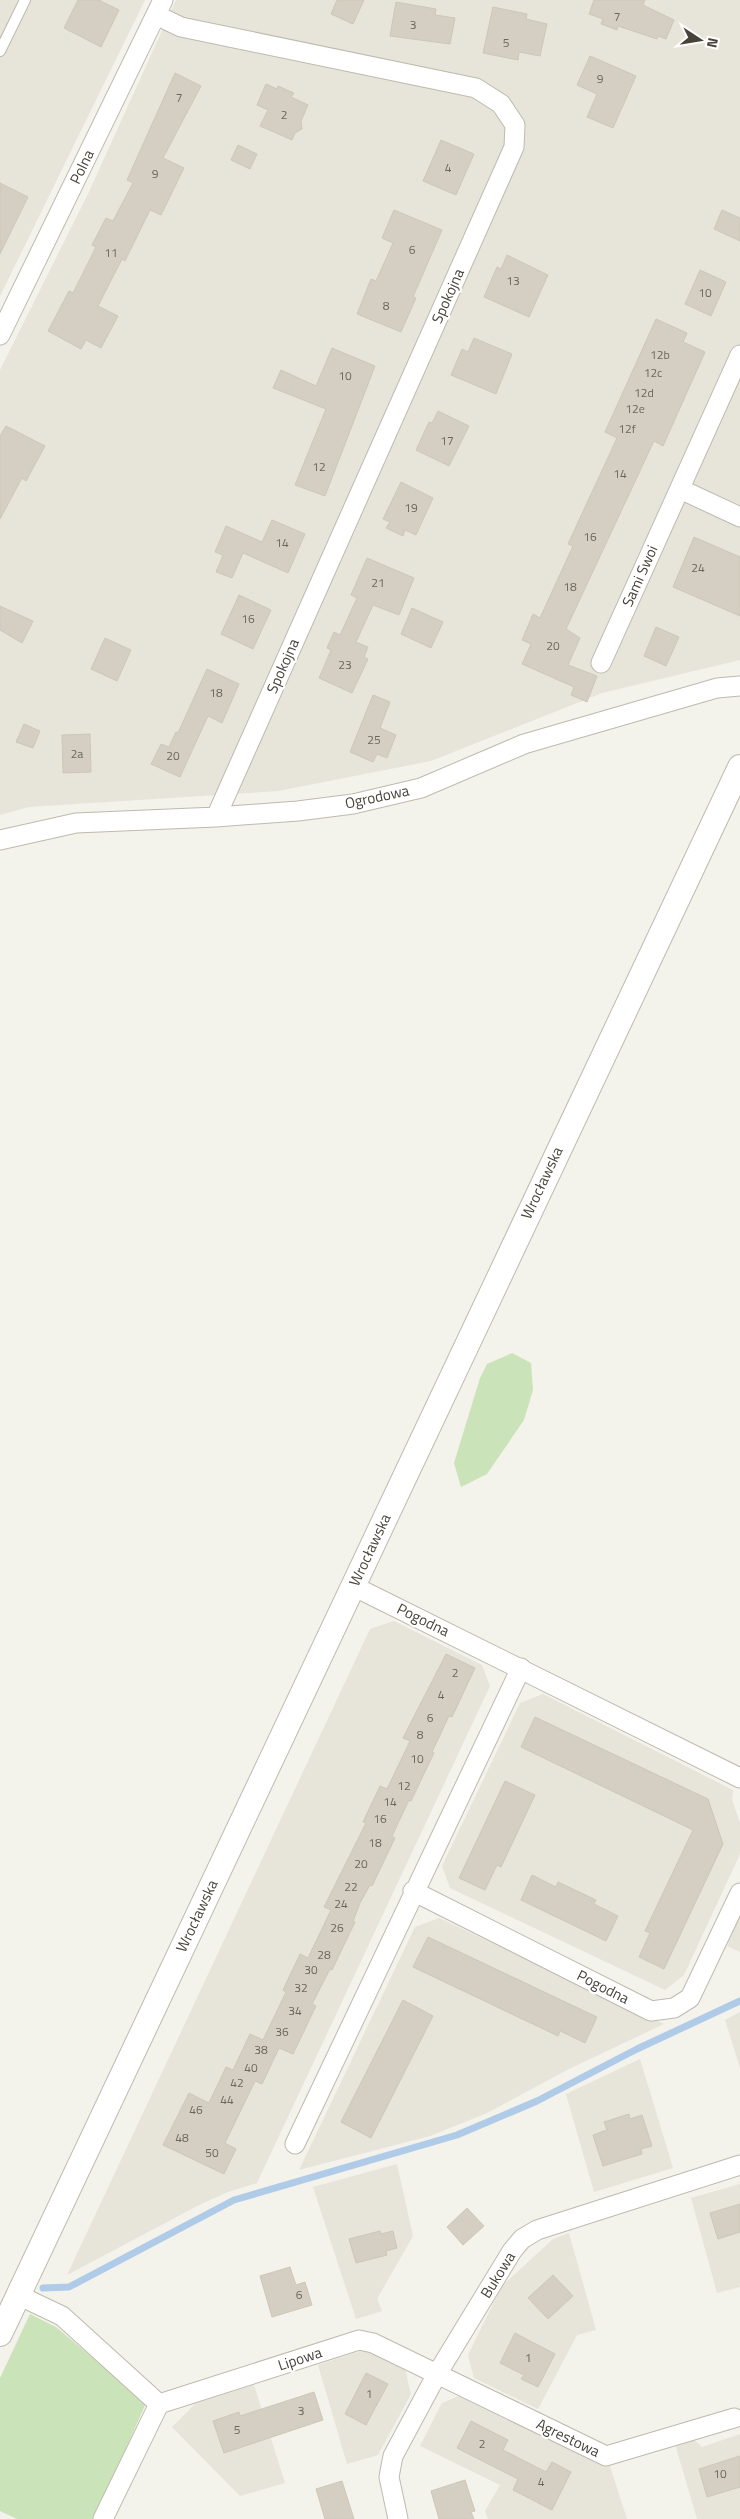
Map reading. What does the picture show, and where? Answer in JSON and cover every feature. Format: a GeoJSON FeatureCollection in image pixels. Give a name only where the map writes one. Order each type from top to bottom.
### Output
{"type":"FeatureCollection","features":[{"type":"Feature","properties":{"kind":"street","name":"Polna"},"geometry":{"type":"LineString","coordinates":[[0,335],[159,8]]}},
{"type":"Feature","properties":{"kind":"street","name":"Spokojna"},"geometry":{"type":"LineString","coordinates":[[159,8],[181,27],[476,88],[501,104],[515,126],[514,147],[216,817]]}},
{"type":"Feature","properties":{"kind":"street","name":"Sami Swoi"},"geometry":{"type":"LineString","coordinates":[[601,663],[740,355]]}},
{"type":"Feature","properties":{"kind":"street"},"geometry":{"type":"LineString","coordinates":[[680,489],[740,517]]}},
{"type":"Feature","properties":{"kind":"street","name":"Ogrodowa"},"geometry":{"type":"LineString","coordinates":[[0,840],[76,823],[216,817],[298,811],[353,804],[421,788],[524,744],[717,688],[740,686]]}},
{"type":"Feature","properties":{"kind":"street","name":"Wrocławska"},"geometry":{"type":"LineString","coordinates":[[0,2334],[740,767]]}},
{"type":"Feature","properties":{"kind":"street","name":"Pogodna"},"geometry":{"type":"LineString","coordinates":[[353,1586],[740,1778]]}},
{"type":"Feature","properties":{"kind":"street"},"geometry":{"type":"LineString","coordinates":[[295,2144],[413,1891],[521,1668]]}},
{"type":"Feature","properties":{"kind":"street","name":"Pogodna"},"geometry":{"type":"LineString","coordinates":[[413,1891],[651,2011],[674,2008],[690,1998],[740,1892]]}},
{"type":"Feature","properties":{"kind":"street","name":"Bukowa"},"geometry":{"type":"LineString","coordinates":[[398,2519],[389,2478],[393,2456],[437,2374],[512,2251],[522,2239],[537,2230],[740,2165]]}},
{"type":"Feature","properties":{"kind":"street"},"geometry":{"type":"LineString","coordinates":[[18,2295],[62,2316],[159,2404],[104,2519]]}},
{"type":"Feature","properties":{"kind":"street","name":"Lipowa"},"geometry":{"type":"LineString","coordinates":[[159,2404],[358,2340],[373,2343],[437,2374]]}},
{"type":"Feature","properties":{"kind":"street","name":"Agrestowa"},"geometry":{"type":"LineString","coordinates":[[437,2374],[606,2456],[734,2418]]}},
{"type":"Feature","properties":{"kind":"lane"},"geometry":{"type":"LineString","coordinates":[[0,51],[25,0]]}},
{"type":"Feature","properties":{"kind":"shaded area"},"geometry":{"type":"Polygon","coordinates":[[[0,0],[145,0],[0,296],[0,0]]]}},
{"type":"Feature","properties":{"kind":"shaded area"},"geometry":{"type":"Polygon","coordinates":[[[176,0],[740,0],[740,660],[602,693],[431,761],[278,791],[29,807],[0,815],[0,370],[88,194],[176,0]]]}},
{"type":"Feature","properties":{"kind":"shaded area"},"geometry":{"type":"Polygon","coordinates":[[[394,1621],[482,1665],[490,1686],[257,2183],[228,2192],[201,2204],[67,2275],[370,1629],[394,1621]]]}},
{"type":"Feature","properties":{"kind":"shaded area"},"geometry":{"type":"Polygon","coordinates":[[[543,1694],[733,1790],[732,1800],[740,1823],[740,1854],[684,1975],[665,1990],[450,1888],[442,1866],[520,1703],[543,1694]]]}},
{"type":"Feature","properties":{"kind":"shaded area"},"geometry":{"type":"Polygon","coordinates":[[[740,1916],[740,1952],[727,1946],[740,1916]]]}},
{"type":"Feature","properties":{"kind":"shaded area"},"geometry":{"type":"Polygon","coordinates":[[[439,1918],[664,2024],[567,2070],[487,2113],[430,2136],[299,2170],[415,1927],[439,1918]]]}},
{"type":"Feature","properties":{"kind":"shaded area"},"geometry":{"type":"Polygon","coordinates":[[[740,2012],[740,2068],[725,2020],[740,2012]]]}},
{"type":"Feature","properties":{"kind":"shaded area"},"geometry":{"type":"Polygon","coordinates":[[[640,2059],[673,2168],[594,2192],[566,2094],[640,2059]]]}},
{"type":"Feature","properties":{"kind":"shaded area"},"geometry":{"type":"Polygon","coordinates":[[[397,2164],[413,2236],[377,2299],[382,2311],[356,2319],[313,2187],[397,2164]]]}},
{"type":"Feature","properties":{"kind":"shaded area"},"geometry":{"type":"Polygon","coordinates":[[[740,2184],[740,2287],[717,2293],[691,2198],[740,2184]]]}},
{"type":"Feature","properties":{"kind":"shaded area"},"geometry":{"type":"Polygon","coordinates":[[[569,2233],[596,2330],[577,2335],[538,2409],[474,2378],[468,2355],[502,2286],[553,2239],[569,2233]]]}},
{"type":"Feature","properties":{"kind":"shaded area"},"geometry":{"type":"Polygon","coordinates":[[[367,2349],[405,2369],[411,2394],[378,2455],[347,2464],[318,2365],[367,2349]]]}},
{"type":"Feature","properties":{"kind":"shaded area"},"geometry":{"type":"Polygon","coordinates":[[[254,2385],[285,2483],[240,2496],[172,2427],[196,2403],[254,2385]]]}},
{"type":"Feature","properties":{"kind":"shaded area"},"geometry":{"type":"Polygon","coordinates":[[[464,2394],[603,2466],[609,2463],[627,2519],[488,2519],[485,2511],[500,2485],[420,2446],[442,2403],[464,2394]]]}},
{"type":"Feature","properties":{"kind":"shaded area"},"geometry":{"type":"Polygon","coordinates":[[[740,2434],[740,2519],[697,2519],[675,2444],[692,2438],[702,2447],[740,2434]]]}},
{"type":"Feature","properties":{"kind":"green space"},"geometry":{"type":"Polygon","coordinates":[[[512,1353],[531,1363],[533,1390],[524,1420],[487,1474],[461,1487],[454,1463],[480,1378],[487,1364],[512,1353]]]}},
{"type":"Feature","properties":{"kind":"green space"},"geometry":{"type":"Polygon","coordinates":[[[30,2314],[56,2327],[146,2403],[95,2519],[17,2519],[0,2511],[0,2378],[30,2314]]]}},
{"type":"Feature","properties":{"kind":"building"},"geometry":{"type":"Polygon","coordinates":[[[78,0],[99,0],[119,10],[101,47],[64,28],[78,0]]]}},
{"type":"Feature","properties":{"kind":"building"},"geometry":{"type":"Polygon","coordinates":[[[337,0],[364,0],[353,24],[331,14],[337,0]]]}},
{"type":"Feature","properties":{"kind":"building"},"geometry":{"type":"Polygon","coordinates":[[[594,0],[645,0],[643,5],[674,20],[666,39],[658,36],[657,39],[618,26],[617,30],[601,24],[603,19],[589,14],[594,0]]]}},
{"type":"Feature","properties":{"kind":"building"},"geometry":{"type":"Polygon","coordinates":[[[396,2],[436,9],[435,15],[455,18],[450,44],[390,36],[396,2]]]}},
{"type":"Feature","properties":{"kind":"building"},"geometry":{"type":"Polygon","coordinates":[[[493,7],[527,14],[526,19],[547,24],[540,56],[519,52],[518,60],[483,53],[493,7]]]}},
{"type":"Feature","properties":{"kind":"building"},"geometry":{"type":"Polygon","coordinates":[[[590,56],[636,76],[613,128],[587,117],[597,94],[577,85],[590,56]]]}},
{"type":"Feature","properties":{"kind":"building"},"geometry":{"type":"Polygon","coordinates":[[[175,73],[201,86],[163,158],[184,168],[161,215],[150,210],[125,261],[122,259],[98,306],[118,316],[101,348],[86,340],[81,349],[48,331],[69,291],[73,293],[96,247],[92,245],[106,218],[113,221],[133,183],[127,180],[175,73]]]}},
{"type":"Feature","properties":{"kind":"building"},"geometry":{"type":"Polygon","coordinates":[[[266,84],[277,89],[278,86],[294,93],[291,97],[308,105],[301,121],[302,129],[295,133],[292,140],[260,126],[268,110],[257,105],[266,84]]]}},
{"type":"Feature","properties":{"kind":"building"},"geometry":{"type":"Polygon","coordinates":[[[441,140],[474,154],[456,195],[423,181],[441,140]]]}},
{"type":"Feature","properties":{"kind":"building"},"geometry":{"type":"Polygon","coordinates":[[[238,145],[257,154],[250,169],[231,160],[238,145]]]}},
{"type":"Feature","properties":{"kind":"building"},"geometry":{"type":"Polygon","coordinates":[[[0,183],[28,197],[0,254],[0,183]]]}},
{"type":"Feature","properties":{"kind":"building"},"geometry":{"type":"Polygon","coordinates":[[[394,210],[442,230],[413,297],[416,298],[401,332],[357,314],[371,279],[376,281],[393,243],[382,238],[394,210]]]}},
{"type":"Feature","properties":{"kind":"building"},"geometry":{"type":"Polygon","coordinates":[[[722,210],[740,218],[740,241],[714,229],[722,210]]]}},
{"type":"Feature","properties":{"kind":"building"},"geometry":{"type":"Polygon","coordinates":[[[507,255],[548,275],[529,317],[484,297],[497,267],[501,269],[507,255]]]}},
{"type":"Feature","properties":{"kind":"building"},"geometry":{"type":"Polygon","coordinates":[[[700,270],[726,282],[711,316],[685,304],[700,270]]]}},
{"type":"Feature","properties":{"kind":"building"},"geometry":{"type":"Polygon","coordinates":[[[656,319],[687,333],[683,342],[705,352],[663,446],[654,441],[566,629],[580,638],[568,665],[597,676],[587,702],[571,695],[574,687],[522,664],[531,644],[522,640],[533,614],[540,618],[573,546],[568,544],[617,438],[605,432],[656,319]]]}},
{"type":"Feature","properties":{"kind":"building"},"geometry":{"type":"Polygon","coordinates":[[[474,338],[512,354],[496,394],[451,375],[462,349],[468,352],[474,338]]]}},
{"type":"Feature","properties":{"kind":"building"},"geometry":{"type":"Polygon","coordinates":[[[332,348],[375,366],[325,496],[295,485],[326,409],[273,388],[281,370],[316,386],[332,348]]]}},
{"type":"Feature","properties":{"kind":"building"},"geometry":{"type":"Polygon","coordinates":[[[438,411],[469,426],[449,466],[416,450],[429,422],[432,423],[438,411]]]}},
{"type":"Feature","properties":{"kind":"building"},"geometry":{"type":"Polygon","coordinates":[[[6,426],[45,446],[26,481],[22,478],[0,519],[0,436],[6,426]]]}},
{"type":"Feature","properties":{"kind":"building"},"geometry":{"type":"Polygon","coordinates":[[[401,482],[433,498],[416,535],[405,530],[403,536],[386,528],[390,522],[383,519],[401,482]]]}},
{"type":"Feature","properties":{"kind":"building"},"geometry":{"type":"Polygon","coordinates":[[[272,520],[305,534],[288,573],[243,553],[232,578],[216,572],[223,555],[215,552],[226,526],[262,542],[272,520]]]}},
{"type":"Feature","properties":{"kind":"building"},"geometry":{"type":"Polygon","coordinates":[[[694,537],[740,557],[740,616],[673,587],[694,537]]]}},
{"type":"Feature","properties":{"kind":"building"},"geometry":{"type":"Polygon","coordinates":[[[367,558],[414,578],[399,615],[373,605],[356,642],[368,647],[364,657],[368,659],[352,693],[319,678],[331,650],[327,648],[334,632],[340,635],[357,598],[351,595],[367,558]]]}},
{"type":"Feature","properties":{"kind":"building"},"geometry":{"type":"Polygon","coordinates":[[[239,595],[271,610],[253,649],[221,634],[239,595]]]}},
{"type":"Feature","properties":{"kind":"building"},"geometry":{"type":"Polygon","coordinates":[[[0,606],[33,621],[22,643],[0,630],[0,606]]]}},
{"type":"Feature","properties":{"kind":"building"},"geometry":{"type":"Polygon","coordinates":[[[412,608],[443,622],[431,648],[401,634],[412,608]]]}},
{"type":"Feature","properties":{"kind":"building"},"geometry":{"type":"Polygon","coordinates":[[[656,627],[679,637],[666,666],[644,656],[656,627]]]}},
{"type":"Feature","properties":{"kind":"building"},"geometry":{"type":"Polygon","coordinates":[[[105,638],[131,650],[117,681],[91,669],[105,638]]]}},
{"type":"Feature","properties":{"kind":"building"},"geometry":{"type":"Polygon","coordinates":[[[207,669],[239,684],[222,723],[208,716],[180,777],[151,764],[161,744],[169,747],[176,732],[178,733],[207,669]]]}},
{"type":"Feature","properties":{"kind":"building"},"geometry":{"type":"Polygon","coordinates":[[[373,695],[390,702],[380,728],[396,735],[387,758],[377,754],[373,762],[350,752],[373,695]]]}},
{"type":"Feature","properties":{"kind":"building"},"geometry":{"type":"Polygon","coordinates":[[[24,724],[40,731],[33,748],[16,742],[24,724]]]}},
{"type":"Feature","properties":{"kind":"building"},"geometry":{"type":"Polygon","coordinates":[[[90,734],[91,772],[63,773],[62,735],[90,734]]]}},
{"type":"Feature","properties":{"kind":"building"},"geometry":{"type":"Polygon","coordinates":[[[446,1654],[475,1668],[452,1717],[449,1716],[411,1801],[409,1800],[392,1836],[395,1838],[372,1886],[370,1885],[360,1903],[353,1921],[355,1922],[332,1970],[330,1969],[312,2004],[316,2006],[293,2054],[279,2048],[262,2084],[255,2081],[225,2143],[236,2149],[224,2174],[163,2145],[189,2093],[209,2103],[226,2067],[233,2070],[250,2034],[263,2040],[286,1992],[283,1990],[300,1954],[308,1958],[331,1910],[324,1907],[366,1823],[363,1822],[380,1786],[387,1789],[410,1741],[403,1738],[446,1654]]]}},
{"type":"Feature","properties":{"kind":"building"},"geometry":{"type":"Polygon","coordinates":[[[535,1717],[708,1799],[723,1844],[664,1969],[639,1957],[650,1933],[645,1931],[693,1830],[521,1747],[535,1717]]]}},
{"type":"Feature","properties":{"kind":"building"},"geometry":{"type":"Polygon","coordinates":[[[505,1781],[535,1795],[501,1867],[497,1865],[485,1890],[459,1878],[505,1781]]]}},
{"type":"Feature","properties":{"kind":"building"},"geometry":{"type":"Polygon","coordinates":[[[532,1875],[556,1887],[558,1882],[596,1900],[594,1904],[618,1916],[606,1941],[521,1900],[532,1875]]]}},
{"type":"Feature","properties":{"kind":"building"},"geometry":{"type":"Polygon","coordinates":[[[428,1937],[597,2017],[585,2043],[560,2031],[558,2036],[413,1967],[428,1937]]]}},
{"type":"Feature","properties":{"kind":"building"},"geometry":{"type":"Polygon","coordinates":[[[403,2000],[433,2016],[371,2138],[341,2122],[403,2000]]]}},
{"type":"Feature","properties":{"kind":"building"},"geometry":{"type":"Polygon","coordinates":[[[629,2114],[630,2119],[642,2115],[652,2146],[641,2149],[642,2154],[603,2166],[593,2135],[607,2130],[604,2122],[629,2114]]]}},
{"type":"Feature","properties":{"kind":"building"},"geometry":{"type":"Polygon","coordinates":[[[740,2204],[740,2232],[718,2239],[710,2213],[740,2204]]]}},
{"type":"Feature","properties":{"kind":"building"},"geometry":{"type":"Polygon","coordinates":[[[467,2208],[484,2226],[463,2245],[447,2227],[467,2208]]]}},
{"type":"Feature","properties":{"kind":"building"},"geometry":{"type":"Polygon","coordinates":[[[380,2231],[381,2234],[393,2231],[397,2248],[386,2251],[387,2255],[356,2263],[349,2239],[380,2231]]]}},
{"type":"Feature","properties":{"kind":"building"},"geometry":{"type":"Polygon","coordinates":[[[290,2267],[296,2285],[305,2282],[312,2305],[272,2317],[260,2276],[290,2267]]]}},
{"type":"Feature","properties":{"kind":"building"},"geometry":{"type":"Polygon","coordinates":[[[553,2275],[573,2296],[548,2319],[528,2298],[553,2275]]]}},
{"type":"Feature","properties":{"kind":"building"},"geometry":{"type":"Polygon","coordinates":[[[515,2333],[555,2354],[538,2387],[521,2379],[524,2375],[500,2363],[515,2333]]]}},
{"type":"Feature","properties":{"kind":"building"},"geometry":{"type":"Polygon","coordinates":[[[366,2373],[388,2384],[366,2425],[345,2414],[366,2373]]]}},
{"type":"Feature","properties":{"kind":"building"},"geometry":{"type":"Polygon","coordinates":[[[314,2392],[323,2420],[224,2453],[213,2421],[239,2412],[240,2416],[314,2392]]]}},
{"type":"Feature","properties":{"kind":"building"},"geometry":{"type":"Polygon","coordinates":[[[471,2421],[508,2440],[503,2450],[546,2472],[552,2462],[571,2472],[552,2510],[513,2490],[518,2479],[457,2448],[471,2421]]]}},
{"type":"Feature","properties":{"kind":"building"},"geometry":{"type":"Polygon","coordinates":[[[740,2456],[740,2487],[707,2497],[699,2469],[740,2456]]]}},
{"type":"Feature","properties":{"kind":"building"},"geometry":{"type":"Polygon","coordinates":[[[465,2480],[475,2511],[471,2512],[474,2519],[439,2519],[431,2491],[465,2480]]]}},
{"type":"Feature","properties":{"kind":"building"},"geometry":{"type":"Polygon","coordinates":[[[342,2481],[354,2519],[325,2519],[316,2489],[342,2481]]]}},
{"type":"Feature","properties":{"kind":"waterway"},"geometry":{"type":"LineString","coordinates":[[43,2288],[69,2287],[234,2200],[457,2135],[537,2101],[637,2049],[740,2001]]}}]}
